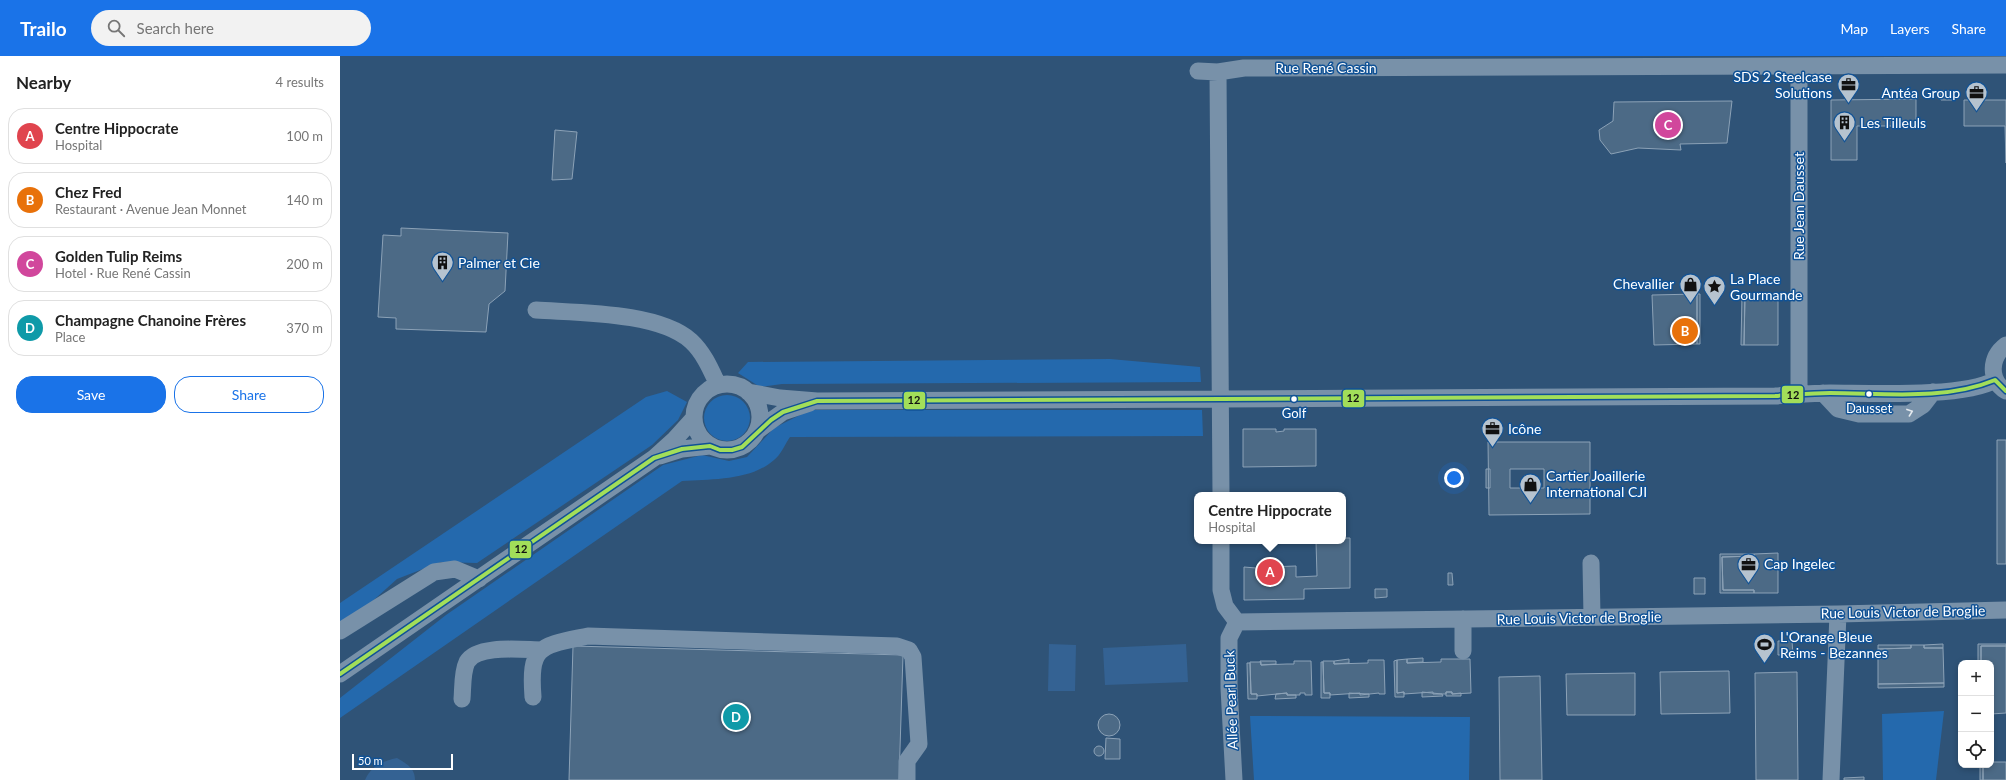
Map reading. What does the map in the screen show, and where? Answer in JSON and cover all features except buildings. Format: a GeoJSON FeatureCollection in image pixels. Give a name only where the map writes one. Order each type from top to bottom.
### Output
{"type":"FeatureCollection","features":[{"type":"Feature","properties":{"kind":"street","name":"Rue René Cassin"},"geometry":{"type":"LineString","coordinates":[[1198,71],[1218,72],[1252,68],[2006,65]]}},
{"type":"Feature","properties":{"kind":"street","name":"Rue Jean Dausset"},"geometry":{"type":"LineString","coordinates":[[1799,66],[1800,395]]}},
{"type":"Feature","properties":{"kind":"street"},"geometry":{"type":"LineString","coordinates":[[1218,72],[1221,492]]}},
{"type":"Feature","properties":{"kind":"street"},"geometry":{"type":"LineString","coordinates":[[536,310],[607,315],[668,326],[690,341],[704,358],[718,385]]}},
{"type":"Feature","properties":{"kind":"street"},"geometry":{"type":"LineString","coordinates":[[2001,385],[1993,374],[1994,361],[2000,350],[2006,345]]}},
{"type":"Feature","properties":{"kind":"street"},"geometry":{"type":"LineString","coordinates":[[748,392],[780,398],[817,401],[1220,399],[1800,395],[1823,393],[1933,392],[1990,383],[2001,385]]}},
{"type":"Feature","properties":{"kind":"street"},"geometry":{"type":"LineString","coordinates":[[729,384],[739,386],[748,392],[755,400],[759,410],[760,420],[757,431],[751,440],[737,448],[720,450],[710,446],[701,438],[696,429],[694,418],[696,407],[701,397],[718,385],[729,384]]}},
{"type":"Feature","properties":{"kind":"street"},"geometry":{"type":"LineString","coordinates":[[757,431],[783,412],[817,401]]}},
{"type":"Feature","properties":{"kind":"street"},"geometry":{"type":"LineString","coordinates":[[340,674],[424,618],[654,458],[676,439],[694,418]]}},
{"type":"Feature","properties":{"kind":"street"},"geometry":{"type":"LineString","coordinates":[[654,458],[682,449],[710,446]]}},
{"type":"Feature","properties":{"kind":"street"},"geometry":{"type":"LineString","coordinates":[[1221,544],[1221,590],[1225,606],[1237,622]]}},
{"type":"Feature","properties":{"kind":"street"},"geometry":{"type":"LineString","coordinates":[[1591,563],[1592,618]]}},
{"type":"Feature","properties":{"kind":"street"},"geometry":{"type":"LineString","coordinates":[[340,631],[434,572],[455,569],[479,579]]}},
{"type":"Feature","properties":{"kind":"street","name":"Rue Louis Victor de Broglie"},"geometry":{"type":"LineString","coordinates":[[1237,622],[1592,618],[2006,610]]}},
{"type":"Feature","properties":{"kind":"street"},"geometry":{"type":"LineString","coordinates":[[1831,780],[1838,614]]}},
{"type":"Feature","properties":{"kind":"street"},"geometry":{"type":"LineString","coordinates":[[340,665],[424,618]]}},
{"type":"Feature","properties":{"kind":"street"},"geometry":{"type":"LineString","coordinates":[[1463,619],[1463,651]]}},
{"type":"Feature","properties":{"kind":"street","name":"Allée Pearl Buck"},"geometry":{"type":"LineString","coordinates":[[1234,780],[1229,688],[1229,638],[1237,622]]}},
{"type":"Feature","properties":{"kind":"street"},"geometry":{"type":"LineString","coordinates":[[534,697],[532,671],[536,656],[542,650],[558,642],[588,636],[896,646],[909,650],[913,657],[919,744],[907,761],[907,780]]}},
{"type":"Feature","properties":{"kind":"street"},"geometry":{"type":"LineString","coordinates":[[462,699],[464,672],[471,657],[487,650],[542,650]]}},
{"type":"Feature","properties":{"kind":"shaded area"},"geometry":{"type":"Polygon","coordinates":[[[1110,359],[1200,367],[1201,382],[782,384],[760,387],[738,373],[748,362],[1110,359]]]}},
{"type":"Feature","properties":{"kind":"shaded area"},"geometry":{"type":"Polygon","coordinates":[[[667,391],[687,402],[678,420],[652,445],[477,563],[441,562],[397,579],[366,607],[340,622],[340,603],[646,397],[667,391]]]}},
{"type":"Feature","properties":{"kind":"shaded area"},"geometry":{"type":"Polygon","coordinates":[[[722,395],[732,395],[740,399],[746,405],[750,413],[750,423],[746,431],[740,437],[732,441],[722,441],[714,437],[708,431],[704,423],[704,413],[708,405],[714,399],[722,395]]]}},
{"type":"Feature","properties":{"kind":"shaded area"},"geometry":{"type":"Polygon","coordinates":[[[810,410],[1202,410],[1203,436],[790,437],[776,458],[754,472],[730,478],[682,481],[340,718],[340,698],[446,615],[663,465],[702,455],[729,461],[747,457],[774,428],[810,410]]]}},
{"type":"Feature","properties":{"kind":"shaded area"},"geometry":{"type":"Polygon","coordinates":[[[1049,644],[1076,645],[1075,691],[1048,691],[1049,644]]]}},
{"type":"Feature","properties":{"kind":"shaded area"},"geometry":{"type":"Polygon","coordinates":[[[1186,644],[1188,682],[1105,685],[1103,648],[1186,644]]]}},
{"type":"Feature","properties":{"kind":"shaded area"},"geometry":{"type":"Polygon","coordinates":[[[1944,711],[1936,780],[1883,780],[1882,714],[1944,711]]]}},
{"type":"Feature","properties":{"kind":"shaded area"},"geometry":{"type":"Polygon","coordinates":[[[1250,716],[1470,717],[1469,780],[1254,780],[1250,716]]]}},
{"type":"Feature","properties":{"kind":"shaded area"},"geometry":{"type":"Polygon","coordinates":[[[397,758],[412,769],[415,780],[365,780],[371,771],[378,765],[397,758]]]}},
{"type":"Feature","properties":{"kind":"transit line","name":"12"},"geometry":{"type":"LineString","coordinates":[[340,674],[654,458],[682,449],[710,446],[720,450],[732,450],[742,447],[771,420],[783,412],[817,401],[1775,396],[1830,393],[1914,394],[1955,391],[1975,387],[1995,380],[2006,391]]}},
{"type":"Feature","properties":{"kind":"place","name":"SDS 2 Steelcase Solutions"},"geometry":{"type":"Point","coordinates":[1848,104]}},
{"type":"Feature","properties":{"kind":"place","name":"Antéa Group"},"geometry":{"type":"Point","coordinates":[1976,112]}},
{"type":"Feature","properties":{"kind":"place","name":"Golden Tulip Reims"},"geometry":{"type":"Point","coordinates":[1668,125]}},
{"type":"Feature","properties":{"kind":"place","name":"Les Tilleuls"},"geometry":{"type":"Point","coordinates":[1844,142]}},
{"type":"Feature","properties":{"kind":"place","name":"Palmer et Cie"},"geometry":{"type":"Point","coordinates":[443,282]}},
{"type":"Feature","properties":{"kind":"place","name":"Chevallier"},"geometry":{"type":"Point","coordinates":[1690,304]}},
{"type":"Feature","properties":{"kind":"place","name":"La Place Gourmande"},"geometry":{"type":"Point","coordinates":[1715,306]}},
{"type":"Feature","properties":{"kind":"place","name":"Chez Fred"},"geometry":{"type":"Point","coordinates":[1685,331]}},
{"type":"Feature","properties":{"kind":"place","name":"Dausset"},"geometry":{"type":"Point","coordinates":[1869,394]}},
{"type":"Feature","properties":{"kind":"place","name":"Golf"},"geometry":{"type":"Point","coordinates":[1294,399]}},
{"type":"Feature","properties":{"kind":"place","name":"Icône"},"geometry":{"type":"Point","coordinates":[1493,448]}},
{"type":"Feature","properties":{"kind":"place","name":"Cartier Joaillerie International CJI"},"geometry":{"type":"Point","coordinates":[1531,504]}},
{"type":"Feature","properties":{"kind":"place","name":"Centre Hippocrate"},"geometry":{"type":"Point","coordinates":[1270,572]}},
{"type":"Feature","properties":{"kind":"place","name":"Cap Ingelec"},"geometry":{"type":"Point","coordinates":[1749,584]}},
{"type":"Feature","properties":{"kind":"place","name":"L'Orange Bleue Reims - Bezannes"},"geometry":{"type":"Point","coordinates":[1765,664]}},
{"type":"Feature","properties":{"kind":"place","name":"Champagne Chanoine Frères"},"geometry":{"type":"Point","coordinates":[736,717]}}]}
